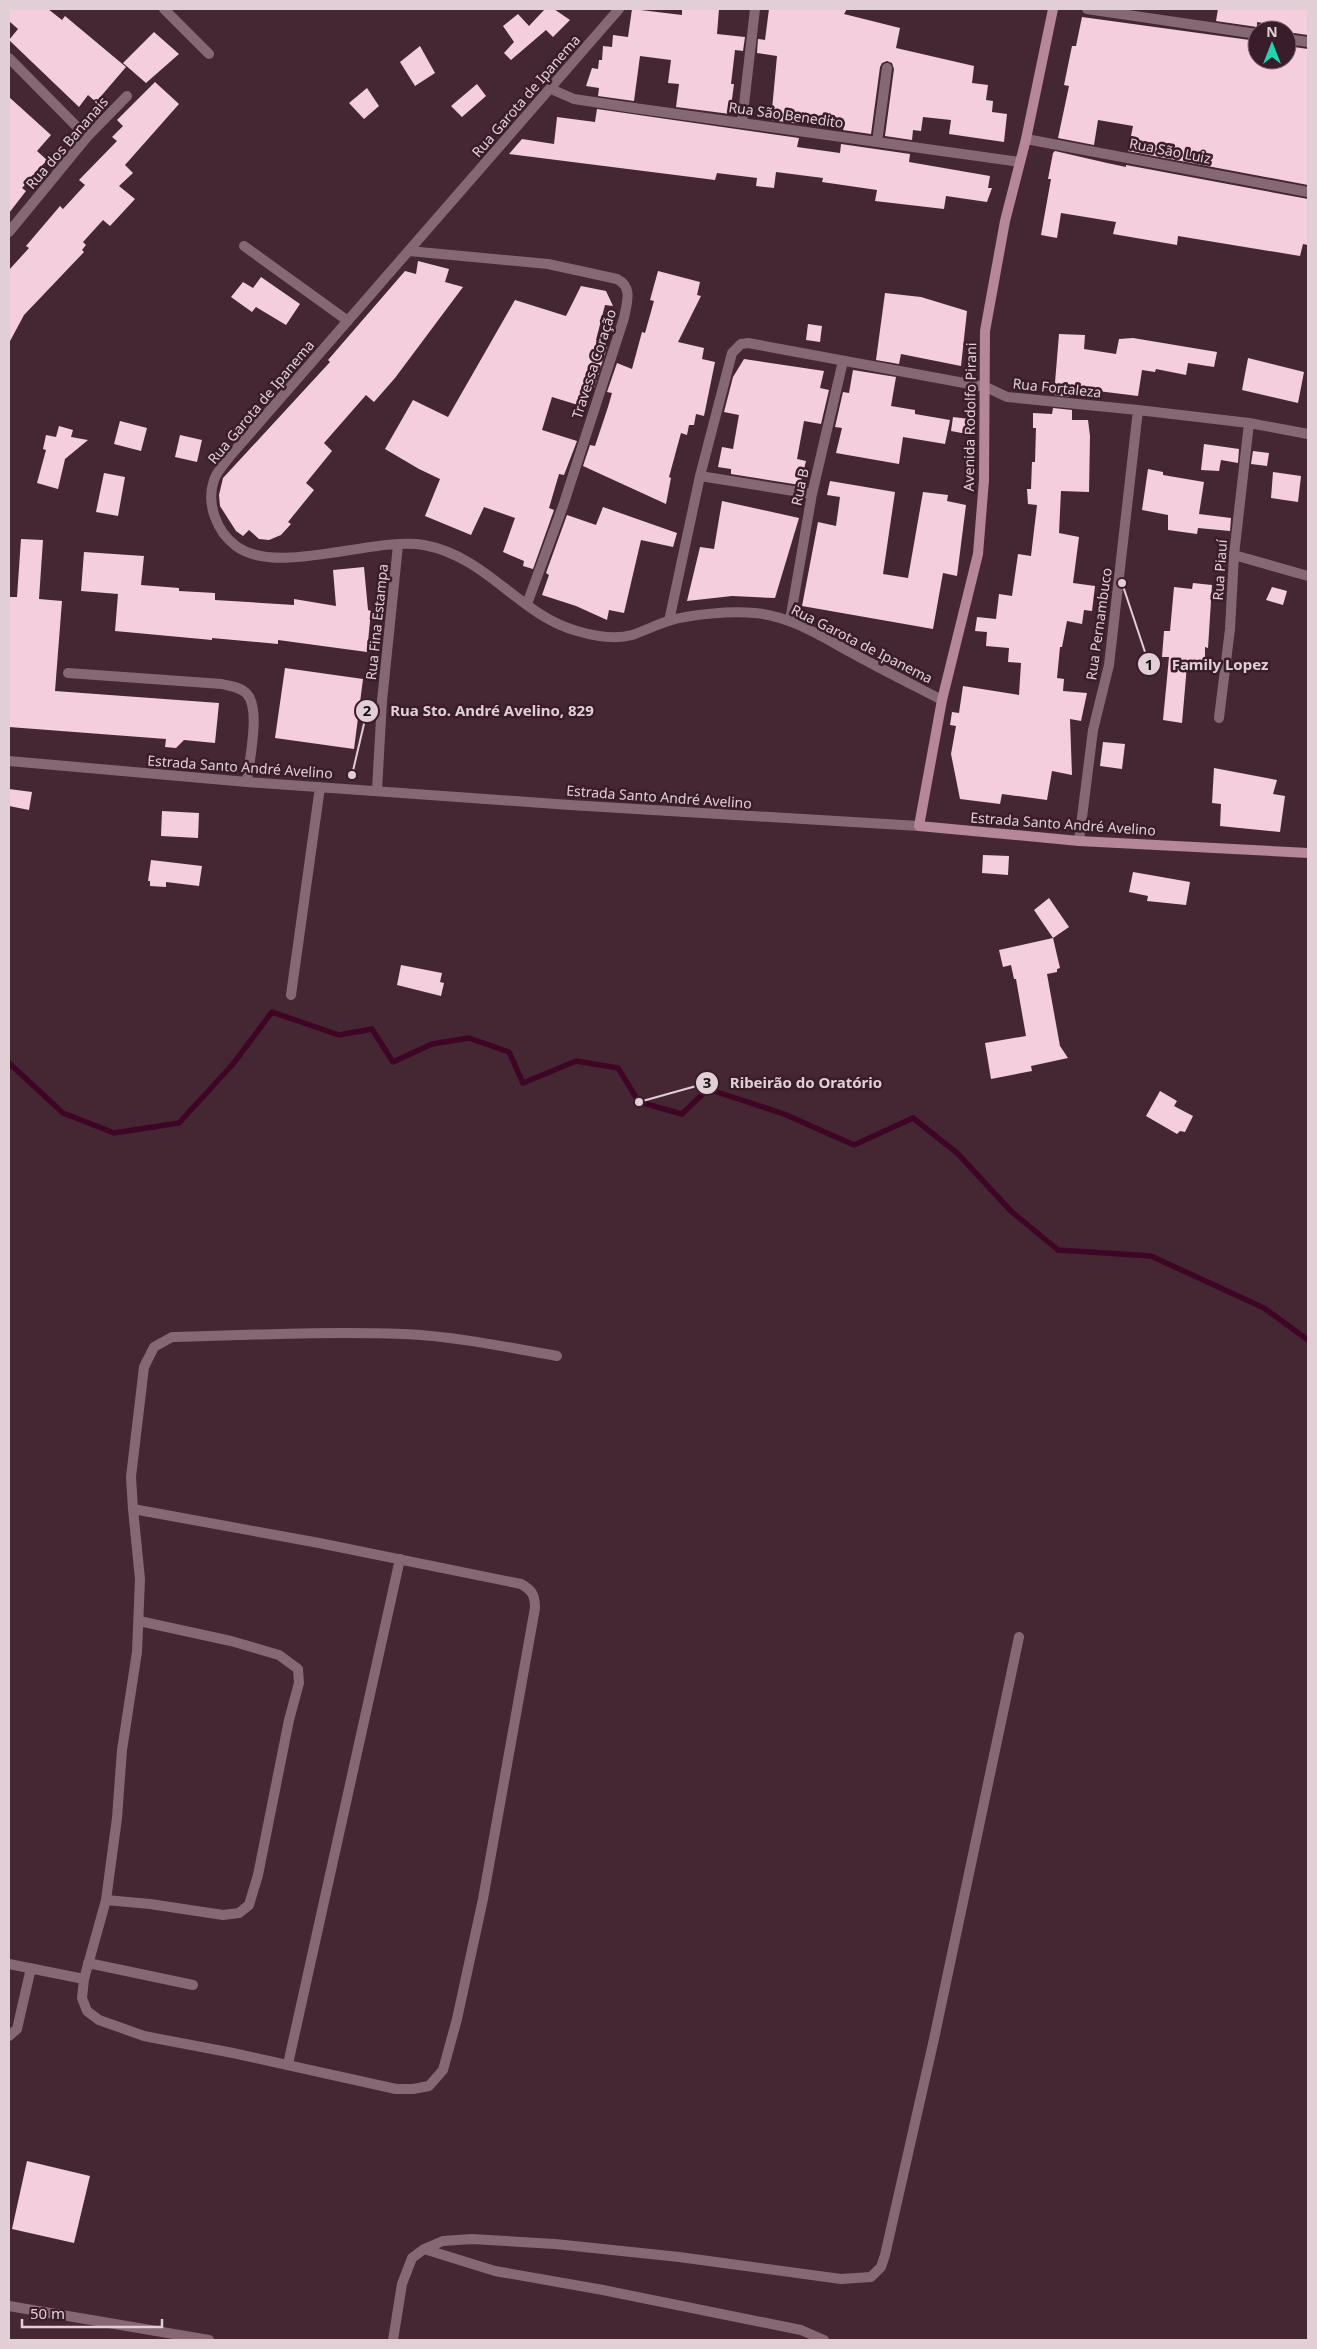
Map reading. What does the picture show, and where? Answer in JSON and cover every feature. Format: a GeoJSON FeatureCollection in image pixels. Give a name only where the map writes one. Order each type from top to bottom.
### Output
{"type":"FeatureCollection","features":[{"type":"Feature","properties":{"kind":"main road","name":"Avenida Rodolfo Pirani"},"geometry":{"type":"LineString","coordinates":[[918,826],[942,700],[978,554],[984,480],[985,330],[1005,221],[1026,139],[1053,9]]}},
{"type":"Feature","properties":{"kind":"main road","name":"Estrada Santo André Avelino"},"geometry":{"type":"LineString","coordinates":[[918,826],[1079,841],[1308,853]]}},
{"type":"Feature","properties":{"kind":"street"},"geometry":{"type":"LineString","coordinates":[[164,9],[209,54]]}},
{"type":"Feature","properties":{"kind":"street","name":"Rua Garota de Ipanema"},"geometry":{"type":"LineString","coordinates":[[619,9],[230,455],[215,478],[211,494],[212,510],[220,528],[236,546],[256,554],[285,558],[398,545],[421,544],[445,550],[473,564],[555,624],[604,637],[630,636],[669,621],[736,613],[756,613],[790,620],[942,700]]}},
{"type":"Feature","properties":{"kind":"street"},"geometry":{"type":"LineString","coordinates":[[742,122],[755,9]]}},
{"type":"Feature","properties":{"kind":"street"},"geometry":{"type":"LineString","coordinates":[[1087,9],[1247,33]]}},
{"type":"Feature","properties":{"kind":"street"},"geometry":{"type":"LineString","coordinates":[[9,58],[87,137]]}},
{"type":"Feature","properties":{"kind":"street"},"geometry":{"type":"LineString","coordinates":[[877,142],[887,68]]}},
{"type":"Feature","properties":{"kind":"street","name":"Rua São Benedito"},"geometry":{"type":"LineString","coordinates":[[551,89],[583,100],[1020,162]]}},
{"type":"Feature","properties":{"kind":"street","name":"Rua dos Bananais"},"geometry":{"type":"LineString","coordinates":[[9,232],[87,137],[127,96]]}},
{"type":"Feature","properties":{"kind":"street","name":"Rua São Luiz"},"geometry":{"type":"LineString","coordinates":[[1026,139],[1308,192]]}},
{"type":"Feature","properties":{"kind":"street"},"geometry":{"type":"LineString","coordinates":[[244,246],[348,321]]}},
{"type":"Feature","properties":{"kind":"street","name":"Travessa Coração"},"geometry":{"type":"LineString","coordinates":[[409,251],[548,264],[617,279],[624,282],[628,288],[629,296],[624,318],[563,506],[527,604]]}},
{"type":"Feature","properties":{"kind":"street","name":"Rua Fortaleza"},"geometry":{"type":"LineString","coordinates":[[700,476],[732,352],[741,344],[748,343],[986,387],[1007,397],[1138,410],[1249,424],[1308,434]]}},
{"type":"Feature","properties":{"kind":"street","name":"Rua B"},"geometry":{"type":"LineString","coordinates":[[790,620],[812,494],[843,361]]}},
{"type":"Feature","properties":{"kind":"street","name":"Rua Pernambuco"},"geometry":{"type":"LineString","coordinates":[[1079,841],[1093,730],[1109,665],[1138,410]]}},
{"type":"Feature","properties":{"kind":"street","name":"Rua Piauí"},"geometry":{"type":"LineString","coordinates":[[1219,718],[1230,629],[1234,555],[1249,424]]}},
{"type":"Feature","properties":{"kind":"street"},"geometry":{"type":"LineString","coordinates":[[669,621],[700,476],[812,494]]}},
{"type":"Feature","properties":{"kind":"street","name":"Rua Fina Estampa"},"geometry":{"type":"LineString","coordinates":[[377,790],[382,701],[398,545]]}},
{"type":"Feature","properties":{"kind":"street"},"geometry":{"type":"LineString","coordinates":[[1234,555],[1308,576]]}},
{"type":"Feature","properties":{"kind":"street"},"geometry":{"type":"LineString","coordinates":[[68,673],[222,684],[239,688],[248,694],[255,710],[247,782]]}},
{"type":"Feature","properties":{"kind":"street","name":"Estrada Santo André Avelino"},"geometry":{"type":"LineString","coordinates":[[9,761],[247,782],[570,805],[918,826]]}},
{"type":"Feature","properties":{"kind":"street"},"geometry":{"type":"LineString","coordinates":[[291,995],[320,787]]}},
{"type":"Feature","properties":{"kind":"street"},"geometry":{"type":"LineString","coordinates":[[133,1509],[400,1559],[521,1584],[530,1589],[535,1600],[482,1899],[457,2019],[442,2070],[429,2086],[420,2089],[396,2089],[288,2064],[144,2036],[99,2020],[87,2010],[82,1998],[84,1979],[106,1900],[116,1826],[122,1750],[139,1621],[140,1579],[133,1509],[132,1468],[144,1367],[154,1347],[172,1337],[300,1333],[404,1334],[454,1339],[557,1356]]}},
{"type":"Feature","properties":{"kind":"street"},"geometry":{"type":"LineString","coordinates":[[288,2064],[400,1559]]}},
{"type":"Feature","properties":{"kind":"street"},"geometry":{"type":"LineString","coordinates":[[106,1900],[150,1904],[223,1915],[238,1913],[249,1905],[258,1875],[289,1720],[299,1682],[298,1669],[279,1655],[231,1641],[139,1621]]}},
{"type":"Feature","properties":{"kind":"street"},"geometry":{"type":"LineString","coordinates":[[393,2340],[402,2284],[412,2258],[424,2249],[443,2241],[472,2239],[545,2244],[678,2257],[841,2279],[871,2277],[881,2267],[934,2039],[1019,1637]]}},
{"type":"Feature","properties":{"kind":"street"},"geometry":{"type":"LineString","coordinates":[[88,1963],[193,1985]]}},
{"type":"Feature","properties":{"kind":"street"},"geometry":{"type":"LineString","coordinates":[[9,1964],[84,1979]]}},
{"type":"Feature","properties":{"kind":"street"},"geometry":{"type":"LineString","coordinates":[[9,2036],[16,2029],[31,1968]]}},
{"type":"Feature","properties":{"kind":"street"},"geometry":{"type":"LineString","coordinates":[[424,2249],[495,2271],[603,2290],[801,2330],[824,2340]]}},
{"type":"Feature","properties":{"kind":"street"},"geometry":{"type":"LineString","coordinates":[[9,2306],[209,2340]]}},
{"type":"Feature","properties":{"kind":"building"},"geometry":{"type":"Polygon","coordinates":[[[9,9],[48,9],[62,20],[65,16],[126,67],[96,102],[88,95],[79,107],[9,40],[18,29],[9,21],[9,9]]]}},
{"type":"Feature","properties":{"kind":"building"},"geometry":{"type":"Polygon","coordinates":[[[545,9],[554,9],[570,20],[553,37],[546,30],[511,60],[504,53],[514,42],[503,26],[518,14],[529,26],[545,9]]]}},
{"type":"Feature","properties":{"kind":"building"},"geometry":{"type":"Polygon","coordinates":[[[632,9],[682,15],[682,9],[719,9],[717,34],[745,37],[743,51],[735,50],[731,84],[734,84],[730,114],[676,107],[679,84],[668,83],[671,60],[640,56],[634,101],[598,96],[599,88],[586,86],[592,68],[598,69],[599,60],[602,60],[603,46],[612,47],[613,35],[628,37],[632,9]]]}},
{"type":"Feature","properties":{"kind":"building"},"geometry":{"type":"Polygon","coordinates":[[[769,9],[847,9],[844,14],[900,28],[896,48],[974,66],[972,83],[988,85],[986,100],[993,101],[992,112],[1007,114],[1004,142],[949,134],[951,120],[923,117],[921,131],[913,130],[912,140],[885,136],[894,69],[892,63],[887,61],[882,63],[880,67],[871,134],[843,130],[845,122],[802,117],[800,124],[771,120],[777,56],[757,53],[758,39],[765,40],[769,9]]]}},
{"type":"Feature","properties":{"kind":"building"},"geometry":{"type":"Polygon","coordinates":[[[1218,9],[1308,9],[1308,35],[1297,33],[1297,20],[1247,20],[1247,26],[1216,21],[1218,9]]]}},
{"type":"Feature","properties":{"kind":"building"},"geometry":{"type":"Polygon","coordinates":[[[1082,17],[1247,40],[1247,70],[1297,70],[1297,47],[1308,49],[1308,185],[1128,151],[1133,126],[1098,120],[1094,145],[1058,138],[1069,86],[1064,85],[1072,46],[1076,46],[1082,17]]]}},
{"type":"Feature","properties":{"kind":"building"},"geometry":{"type":"Polygon","coordinates":[[[154,32],[179,54],[146,83],[123,63],[154,32]]]}},
{"type":"Feature","properties":{"kind":"building"},"geometry":{"type":"Polygon","coordinates":[[[420,46],[435,73],[415,86],[400,62],[420,46]]]}},
{"type":"Feature","properties":{"kind":"building"},"geometry":{"type":"Polygon","coordinates":[[[155,82],[179,104],[125,165],[133,173],[119,186],[135,199],[110,226],[103,220],[83,242],[86,245],[82,250],[84,252],[24,315],[9,343],[9,270],[29,248],[26,246],[60,206],[63,209],[85,185],[79,180],[117,141],[112,137],[123,126],[117,120],[155,82]]]}},
{"type":"Feature","properties":{"kind":"building"},"geometry":{"type":"Polygon","coordinates":[[[477,84],[486,96],[462,117],[451,106],[477,84]]]}},
{"type":"Feature","properties":{"kind":"building"},"geometry":{"type":"Polygon","coordinates":[[[367,88],[379,106],[364,119],[349,103],[367,88]]]}},
{"type":"Feature","properties":{"kind":"building"},"geometry":{"type":"Polygon","coordinates":[[[9,97],[51,135],[37,151],[47,160],[22,188],[26,191],[9,213],[9,97]]]}},
{"type":"Feature","properties":{"kind":"building"},"geometry":{"type":"Polygon","coordinates":[[[597,109],[799,138],[797,147],[840,153],[841,144],[910,154],[909,162],[990,176],[988,188],[992,188],[987,202],[946,196],[944,209],[875,201],[877,190],[822,182],[823,178],[776,172],[774,188],[756,186],[757,178],[717,173],[715,180],[509,154],[522,139],[554,144],[557,117],[595,122],[597,109]]]}},
{"type":"Feature","properties":{"kind":"building"},"geometry":{"type":"Polygon","coordinates":[[[1055,151],[1126,167],[1126,165],[1308,199],[1308,245],[1303,244],[1300,256],[1178,236],[1177,245],[1113,234],[1116,222],[1061,213],[1057,238],[1041,235],[1051,179],[1048,179],[1055,151]]]}},
{"type":"Feature","properties":{"kind":"building"},"geometry":{"type":"Polygon","coordinates":[[[418,261],[449,269],[445,282],[463,287],[395,378],[374,402],[366,395],[324,443],[332,451],[306,483],[314,490],[288,522],[291,524],[281,535],[269,540],[259,539],[249,530],[243,536],[236,531],[220,506],[219,495],[223,478],[330,362],[328,360],[405,271],[416,274],[418,261]]]}},
{"type":"Feature","properties":{"kind":"building"},"geometry":{"type":"Polygon","coordinates":[[[658,271],[700,282],[697,295],[701,296],[678,342],[704,348],[702,359],[715,362],[704,416],[696,414],[694,425],[689,425],[687,435],[681,433],[669,477],[671,478],[666,504],[583,466],[590,445],[595,446],[608,407],[612,393],[607,392],[617,363],[632,369],[642,332],[645,333],[654,301],[650,300],[658,271]]]}},
{"type":"Feature","properties":{"kind":"building"},"geometry":{"type":"Polygon","coordinates":[[[261,277],[300,304],[286,325],[256,307],[252,312],[231,297],[243,282],[253,288],[261,277]]]}},
{"type":"Feature","properties":{"kind":"building"},"geometry":{"type":"Polygon","coordinates":[[[581,286],[606,291],[613,306],[605,305],[596,340],[608,344],[594,388],[585,385],[578,405],[552,397],[542,430],[577,441],[564,475],[559,474],[549,508],[554,510],[533,569],[523,566],[524,561],[503,552],[515,518],[484,507],[471,535],[425,516],[440,479],[385,449],[413,400],[448,417],[515,300],[566,316],[581,286]]]}},
{"type":"Feature","properties":{"kind":"building"},"geometry":{"type":"Polygon","coordinates":[[[885,293],[921,297],[967,311],[961,366],[901,354],[899,364],[876,360],[885,293]]]}},
{"type":"Feature","properties":{"kind":"building"},"geometry":{"type":"Polygon","coordinates":[[[808,324],[822,326],[820,342],[806,340],[808,324]]]}},
{"type":"Feature","properties":{"kind":"building"},"geometry":{"type":"Polygon","coordinates":[[[1059,334],[1085,335],[1084,349],[1116,354],[1119,339],[1133,338],[1217,352],[1214,367],[1188,363],[1186,375],[1156,369],[1155,372],[1142,370],[1138,396],[1082,389],[1072,389],[1072,397],[1054,395],[1059,334]]]}},
{"type":"Feature","properties":{"kind":"building"},"geometry":{"type":"Polygon","coordinates":[[[1248,358],[1304,372],[1298,403],[1242,390],[1248,358]]]}},
{"type":"Feature","properties":{"kind":"building"},"geometry":{"type":"Polygon","coordinates":[[[744,359],[824,371],[820,388],[829,390],[821,424],[804,421],[797,459],[806,461],[800,485],[731,474],[731,469],[718,467],[722,447],[733,449],[739,415],[724,412],[733,377],[744,359]]]}},
{"type":"Feature","properties":{"kind":"building"},"geometry":{"type":"Polygon","coordinates":[[[853,370],[896,377],[891,406],[915,410],[915,414],[950,420],[945,444],[903,437],[899,464],[836,453],[842,428],[835,427],[843,392],[849,393],[853,370]]]}},
{"type":"Feature","properties":{"kind":"building"},"geometry":{"type":"Polygon","coordinates":[[[1053,408],[1072,410],[1072,420],[1088,420],[1090,436],[1089,492],[1061,491],[1059,533],[1079,537],[1073,583],[1095,586],[1092,611],[1084,610],[1082,624],[1067,621],[1062,647],[1060,647],[1057,678],[1064,679],[1063,691],[1087,693],[1081,721],[1070,719],[1072,775],[1052,771],[1047,800],[1002,794],[1000,804],[960,799],[951,754],[956,726],[950,725],[952,712],[959,713],[963,686],[1019,695],[1021,663],[1008,662],[1009,648],[986,646],[987,632],[975,631],[977,617],[996,619],[999,594],[1012,596],[1018,554],[1031,556],[1037,505],[1028,504],[1027,489],[1031,489],[1032,462],[1035,462],[1036,428],[1033,428],[1033,413],[1052,414],[1053,408]]]}},
{"type":"Feature","properties":{"kind":"building"},"geometry":{"type":"Polygon","coordinates":[[[953,417],[969,419],[967,434],[951,431],[953,417]]]}},
{"type":"Feature","properties":{"kind":"building"},"geometry":{"type":"Polygon","coordinates":[[[120,421],[147,428],[141,451],[114,444],[120,421]]]}},
{"type":"Feature","properties":{"kind":"building"},"geometry":{"type":"Polygon","coordinates":[[[59,426],[73,430],[71,437],[88,440],[65,459],[58,489],[37,483],[46,450],[43,449],[46,435],[56,437],[59,426]]]}},
{"type":"Feature","properties":{"kind":"building"},"geometry":{"type":"Polygon","coordinates":[[[180,435],[202,440],[197,462],[175,457],[180,435]]]}},
{"type":"Feature","properties":{"kind":"building"},"geometry":{"type":"Polygon","coordinates":[[[1204,444],[1239,449],[1238,463],[1221,460],[1219,471],[1201,470],[1204,444]]]}},
{"type":"Feature","properties":{"kind":"building"},"geometry":{"type":"Polygon","coordinates":[[[1253,451],[1269,453],[1267,466],[1251,464],[1253,451]]]}},
{"type":"Feature","properties":{"kind":"building"},"geometry":{"type":"Polygon","coordinates":[[[1148,469],[1163,472],[1163,475],[1204,482],[1199,514],[1231,518],[1230,531],[1198,528],[1197,534],[1168,530],[1168,515],[1142,510],[1148,469]]]}},
{"type":"Feature","properties":{"kind":"building"},"geometry":{"type":"Polygon","coordinates":[[[1273,472],[1301,476],[1298,502],[1271,498],[1273,472]]]}},
{"type":"Feature","properties":{"kind":"building"},"geometry":{"type":"Polygon","coordinates":[[[104,473],[125,477],[118,516],[96,512],[104,473]]]}},
{"type":"Feature","properties":{"kind":"building"},"geometry":{"type":"Polygon","coordinates":[[[830,481],[895,492],[883,574],[908,578],[923,492],[948,495],[947,501],[966,505],[957,576],[943,573],[933,629],[802,606],[818,522],[836,526],[840,497],[827,495],[830,481]]]}},
{"type":"Feature","properties":{"kind":"building"},"geometry":{"type":"Polygon","coordinates":[[[722,501],[799,518],[775,598],[732,596],[687,601],[700,547],[714,549],[722,501]]]}},
{"type":"Feature","properties":{"kind":"building"},"geometry":{"type":"Polygon","coordinates":[[[603,507],[677,533],[673,547],[641,540],[624,613],[609,610],[607,620],[576,606],[542,595],[549,575],[546,573],[567,515],[596,525],[603,507]]]}},
{"type":"Feature","properties":{"kind":"building"},"geometry":{"type":"Polygon","coordinates":[[[21,539],[43,540],[39,599],[62,601],[55,691],[219,703],[215,743],[184,740],[176,748],[165,747],[166,739],[9,727],[9,597],[17,597],[21,539]]]}},
{"type":"Feature","properties":{"kind":"building"},"geometry":{"type":"Polygon","coordinates":[[[84,552],[144,556],[141,585],[179,588],[179,591],[215,593],[215,600],[294,605],[294,599],[336,606],[333,570],[364,567],[368,610],[371,611],[367,652],[278,640],[278,644],[115,631],[118,594],[81,591],[84,552]]]}},
{"type":"Feature","properties":{"kind":"building"},"geometry":{"type":"Polygon","coordinates":[[[1193,583],[1212,585],[1208,648],[1205,647],[1205,665],[1187,665],[1182,723],[1163,720],[1169,657],[1162,657],[1164,631],[1170,631],[1174,587],[1192,589],[1193,583]]]}},
{"type":"Feature","properties":{"kind":"building"},"geometry":{"type":"Polygon","coordinates":[[[1272,587],[1287,591],[1283,605],[1266,600],[1272,587]]]}},
{"type":"Feature","properties":{"kind":"building"},"geometry":{"type":"Polygon","coordinates":[[[285,668],[363,679],[354,749],[275,738],[285,668]]]}},
{"type":"Feature","properties":{"kind":"building"},"geometry":{"type":"Polygon","coordinates":[[[1103,742],[1125,744],[1122,769],[1100,766],[1103,742]]]}},
{"type":"Feature","properties":{"kind":"building"},"geometry":{"type":"Polygon","coordinates":[[[1214,768],[1277,780],[1273,794],[1285,796],[1280,832],[1220,826],[1221,804],[1212,803],[1214,768]]]}},
{"type":"Feature","properties":{"kind":"building"},"geometry":{"type":"Polygon","coordinates":[[[9,789],[32,792],[29,810],[9,806],[9,789]]]}},
{"type":"Feature","properties":{"kind":"building"},"geometry":{"type":"Polygon","coordinates":[[[162,811],[199,813],[198,838],[161,836],[162,811]]]}},
{"type":"Feature","properties":{"kind":"building"},"geometry":{"type":"Polygon","coordinates":[[[983,855],[1009,856],[1008,875],[982,873],[983,855]]]}},
{"type":"Feature","properties":{"kind":"building"},"geometry":{"type":"Polygon","coordinates":[[[151,860],[202,866],[199,886],[166,882],[166,887],[150,886],[150,881],[148,881],[151,860]]]}},
{"type":"Feature","properties":{"kind":"building"},"geometry":{"type":"Polygon","coordinates":[[[1133,872],[1190,882],[1186,905],[1147,901],[1148,896],[1129,892],[1133,872]]]}},
{"type":"Feature","properties":{"kind":"building"},"geometry":{"type":"Polygon","coordinates":[[[1049,898],[1069,927],[1053,938],[1034,910],[1049,898]]]}},
{"type":"Feature","properties":{"kind":"building"},"geometry":{"type":"Polygon","coordinates":[[[1053,938],[1060,968],[1057,969],[1057,972],[1047,974],[1060,1046],[1068,1058],[1031,1066],[1032,1071],[991,1079],[985,1043],[1026,1036],[1016,979],[1014,979],[1011,965],[1003,967],[999,950],[1053,938]]]}},
{"type":"Feature","properties":{"kind":"building"},"geometry":{"type":"Polygon","coordinates":[[[401,965],[442,973],[440,982],[444,983],[441,996],[397,985],[401,965]]]}},
{"type":"Feature","properties":{"kind":"building"},"geometry":{"type":"Polygon","coordinates":[[[1160,1091],[1177,1101],[1174,1106],[1193,1116],[1185,1132],[1180,1131],[1177,1134],[1146,1116],[1160,1091]]]}},
{"type":"Feature","properties":{"kind":"building"},"geometry":{"type":"Polygon","coordinates":[[[27,2161],[90,2176],[74,2243],[12,2229],[27,2161]]]}},
{"type":"Feature","properties":{"kind":"waterway"},"geometry":{"type":"LineString","coordinates":[[9,1063],[63,1113],[114,1133],[179,1123],[233,1064],[272,1012],[339,1035],[372,1029],[393,1062],[432,1044],[469,1038],[509,1052],[523,1083],[576,1061],[618,1068],[639,1102],[682,1114],[708,1089],[784,1114],[854,1145],[913,1118],[957,1153],[1012,1212],[1058,1250],[1151,1256],[1264,1308],[1308,1340]]}},
{"type":"Feature","properties":{"kind":"place","name":"Family Lopez"},"geometry":{"type":"Point","coordinates":[1122,583]}},
{"type":"Feature","properties":{"kind":"place","name":"Rua Sto. André Avelino, 829"},"geometry":{"type":"Point","coordinates":[352,775]}},
{"type":"Feature","properties":{"kind":"place","name":"Ribeirão do Oratório"},"geometry":{"type":"Point","coordinates":[639,1102]}}]}
